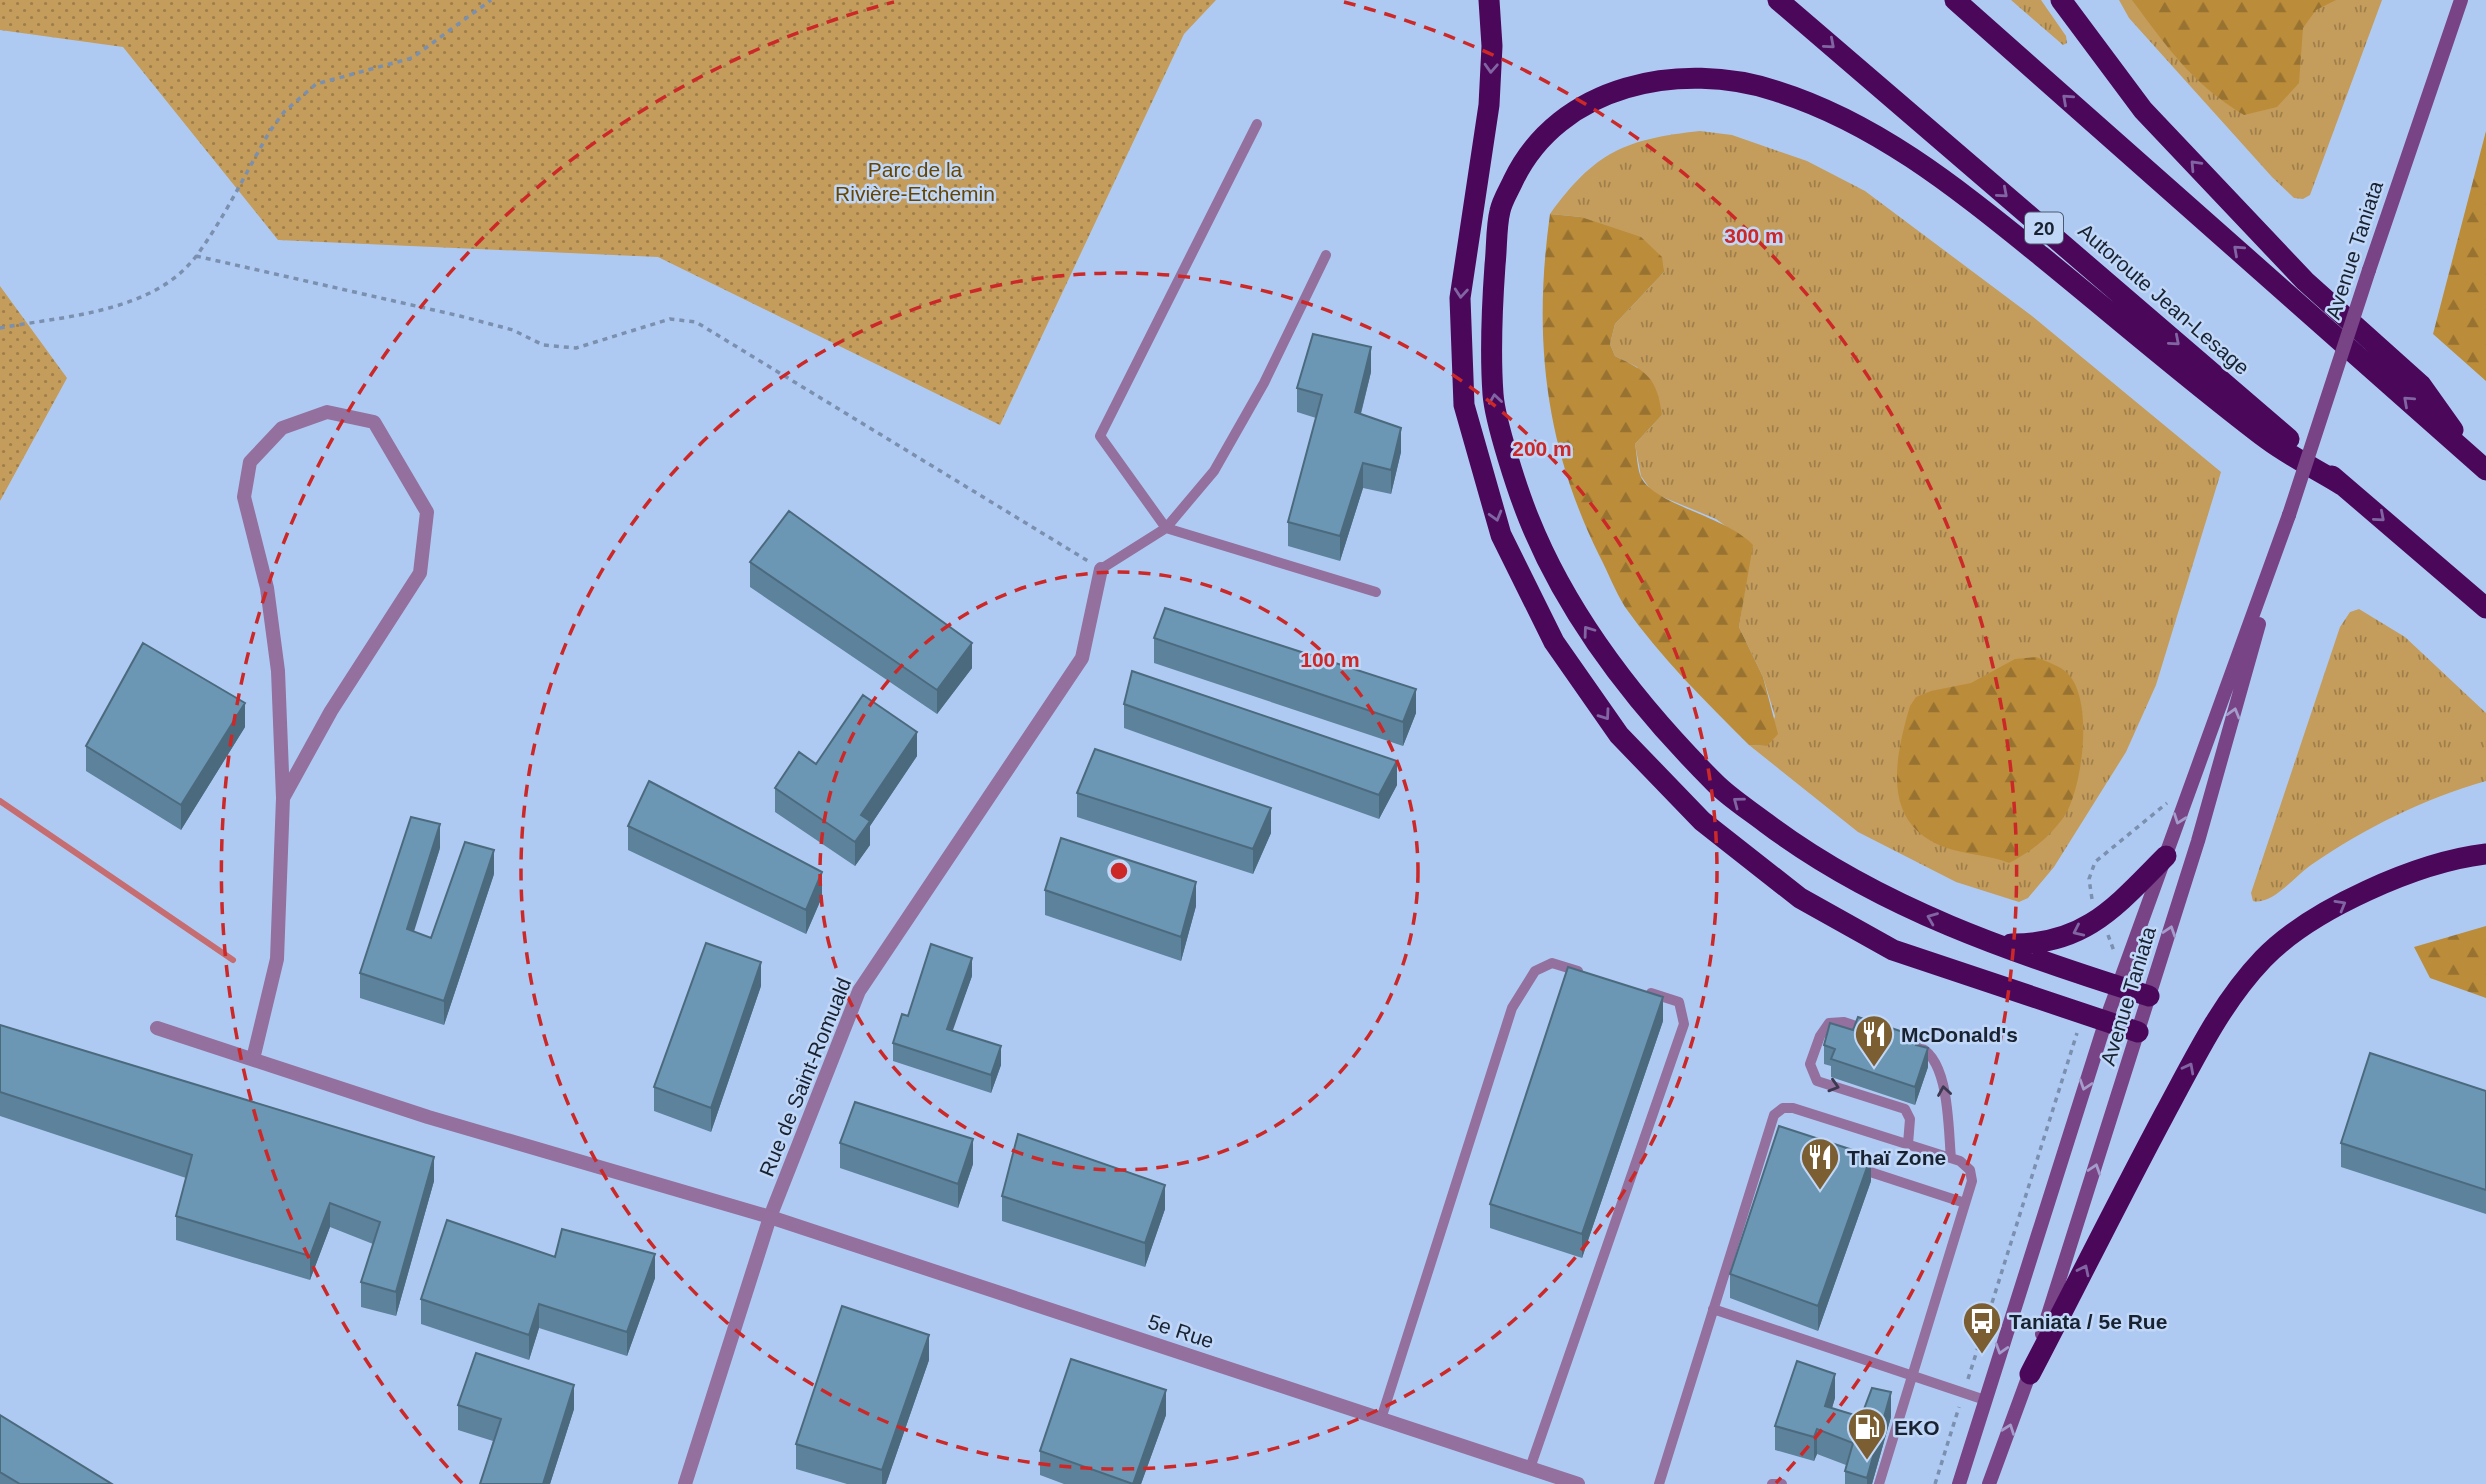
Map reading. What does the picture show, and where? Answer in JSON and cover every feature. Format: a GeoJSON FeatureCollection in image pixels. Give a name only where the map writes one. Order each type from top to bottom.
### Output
{"type":"FeatureCollection","features":[{"type":"Feature","properties":{"kind":"highway"},"geometry":{"type":"LineString","coordinates":[[1489,0],[1492,46],[1489,105],[1460,298],[1464,405],[1501,535],[1554,642],[1619,735],[1702,821],[1800,898],[1894,950],[2138,1032]]}},
{"type":"Feature","properties":{"kind":"highway","name":"Autoroute Jean-Lesage"},"geometry":{"type":"LineString","coordinates":[[1778,0],[2486,608]]}},
{"type":"Feature","properties":{"kind":"highway"},"geometry":{"type":"LineString","coordinates":[[1955,0],[2482,466]]}},
{"type":"Feature","properties":{"kind":"highway"},"geometry":{"type":"LineString","coordinates":[[2061,0],[2143,110],[2305,281],[2421,385],[2482,466]]}},
{"type":"Feature","properties":{"kind":"highway"},"geometry":{"type":"LineString","coordinates":[[2149,996],[1995,944],[1908,908],[1814,859],[1719,788],[1649,711],[1582,623],[1529,519],[1493,399],[1493,296],[1500,209],[1532,148],[1574,112],[1600,97],[1629,85],[1667,79],[1706,79],[1771,89],[1835,113],[1902,150],[1970,199],[2272,443],[2343,485]]}},
{"type":"Feature","properties":{"kind":"highway"},"geometry":{"type":"LineString","coordinates":[[2029,1374],[2218,1016],[2264,958],[2310,923],[2357,896],[2462,857],[2486,854]]}},
{"type":"Feature","properties":{"kind":"highway"},"geometry":{"type":"LineString","coordinates":[[1995,944],[2036,944],[2073,935],[2100,920],[2166,856]]}},
{"type":"Feature","properties":{"kind":"main road","name":"Avenue Taniata"},"geometry":{"type":"LineString","coordinates":[[1989,1484],[2029,1374],[2198,841],[2290,515],[2460,0]]}},
{"type":"Feature","properties":{"kind":"main road","name":"Avenue Taniata"},"geometry":{"type":"LineString","coordinates":[[1959,1484],[2106,1020],[2112,984],[2166,856],[2290,515]]}},
{"type":"Feature","properties":{"kind":"street"},"geometry":{"type":"LineString","coordinates":[[253,1059],[277,959],[283,798],[278,671],[272,624],[267,588],[244,497],[250,462],[282,428],[327,412],[374,422],[427,512],[420,573],[331,711],[283,798]]}},
{"type":"Feature","properties":{"kind":"street","name":"Rue de Saint-Romuald"},"geometry":{"type":"LineString","coordinates":[[685,1484],[771,1217],[859,991],[1082,658],[1101,569]]}},
{"type":"Feature","properties":{"kind":"street","name":"5e Rue"},"geometry":{"type":"LineString","coordinates":[[157,1028],[428,1117],[771,1217],[1578,1484]]}},
{"type":"Feature","properties":{"kind":"lane"},"geometry":{"type":"LineString","coordinates":[[1257,124],[1100,436],[1166,528],[1377,592]]}},
{"type":"Feature","properties":{"kind":"lane"},"geometry":{"type":"LineString","coordinates":[[1101,569],[1166,528],[1214,471],[1264,383],[1326,255]]}},
{"type":"Feature","properties":{"kind":"lane"},"geometry":{"type":"LineString","coordinates":[[1381,1419],[1512,1008],[1535,971],[1552,963],[1590,975]]}},
{"type":"Feature","properties":{"kind":"lane"},"geometry":{"type":"LineString","coordinates":[[1530,1468],[1684,1024],[1679,1002],[1641,990]]}},
{"type":"Feature","properties":{"kind":"lane"},"geometry":{"type":"LineString","coordinates":[[1883,1035],[1844,1023],[1829,1023],[1820,1036],[1810,1064],[1817,1081],[1905,1109],[1910,1119],[1908,1144]]}},
{"type":"Feature","properties":{"kind":"lane"},"geometry":{"type":"LineString","coordinates":[[1909,1044],[1931,1055],[1943,1082],[1951,1158]]}},
{"type":"Feature","properties":{"kind":"lane"},"geometry":{"type":"LineString","coordinates":[[1659,1484],[1774,1115],[1783,1108],[1793,1108],[1951,1158],[1970,1170],[1972,1181],[1879,1484]]}},
{"type":"Feature","properties":{"kind":"lane"},"geometry":{"type":"LineString","coordinates":[[1767,1139],[1780,1143]]}},
{"type":"Feature","properties":{"kind":"lane"},"geometry":{"type":"LineString","coordinates":[[1846,1164],[1965,1203]]}},
{"type":"Feature","properties":{"kind":"lane"},"geometry":{"type":"LineString","coordinates":[[1713,1309],[1985,1400]]}},
{"type":"Feature","properties":{"kind":"lane"},"geometry":{"type":"LineString","coordinates":[[1772,1484],[1782,1484]]}},
{"type":"Feature","properties":{"kind":"path"},"geometry":{"type":"LineString","coordinates":[[0,328],[94,310],[138,298],[170,281],[196,256],[270,131],[284,112],[310,89],[332,79],[412,58],[491,0]]}},
{"type":"Feature","properties":{"kind":"path"},"geometry":{"type":"LineString","coordinates":[[196,256],[460,316],[513,330],[542,345],[576,348],[670,318],[696,322],[1101,569]]}},
{"type":"Feature","properties":{"kind":"path","name":"Avenue Taniata"},"geometry":{"type":"LineString","coordinates":[[2112,984],[2115,953],[2089,888],[2095,862],[2193,781]]}},
{"type":"Feature","properties":{"kind":"path","name":"Avenue Taniata"},"geometry":{"type":"LineString","coordinates":[[1935,1484],[2083,1013]]}},
{"type":"Feature","properties":{"kind":"green space","name":"Parc de la Rivière-Etchemin"},"geometry":{"type":"Polygon","coordinates":[[[0,0],[1216,0],[1184,34],[1000,425],[658,257],[278,240],[123,47],[0,30],[0,0]]]}},
{"type":"Feature","properties":{"kind":"green space"},"geometry":{"type":"Polygon","coordinates":[[[2011,0],[2041,0],[2066,36],[2067,43],[2063,45],[2011,0]]]}},
{"type":"Feature","properties":{"kind":"green space"},"geometry":{"type":"Polygon","coordinates":[[[2119,0],[2382,0],[2310,195],[2303,199],[2294,198],[2272,177],[2129,18],[2119,0]]]}},
{"type":"Feature","properties":{"kind":"green space"},"geometry":{"type":"Polygon","coordinates":[[[2132,0],[2336,0],[2316,10],[2303,28],[2299,83],[2277,107],[2244,115],[2209,90],[2182,64],[2132,0]]]}},
{"type":"Feature","properties":{"kind":"green space"},"geometry":{"type":"Polygon","coordinates":[[[1700,131],[1732,135],[1807,161],[1865,191],[2032,316],[2221,472],[2156,685],[2126,752],[2054,867],[2028,898],[2019,902],[1956,882],[1858,832],[1749,745],[1767,746],[1775,716],[1763,677],[1739,627],[1752,545],[1716,519],[1653,493],[1641,476],[1635,444],[1662,415],[1637,367],[1615,356],[1610,344],[1615,324],[1664,272],[1581,217],[1550,214],[1582,176],[1614,152],[1651,139],[1700,131]]]}},
{"type":"Feature","properties":{"kind":"green space"},"geometry":{"type":"Polygon","coordinates":[[[2486,131],[2486,381],[2433,334],[2486,131]]]}},
{"type":"Feature","properties":{"kind":"green space"},"geometry":{"type":"Polygon","coordinates":[[[1550,214],[1581,217],[1641,237],[1662,257],[1664,272],[1615,324],[1610,344],[1615,356],[1636,367],[1649,378],[1660,402],[1662,415],[1635,444],[1641,477],[1648,487],[1675,503],[1726,526],[1753,545],[1739,627],[1763,677],[1778,734],[1767,746],[1749,745],[1653,644],[1621,601],[1580,513],[1555,430],[1548,388],[1543,303],[1550,214]]]}},
{"type":"Feature","properties":{"kind":"green space"},"geometry":{"type":"Polygon","coordinates":[[[0,286],[67,378],[0,501],[0,286]]]}},
{"type":"Feature","properties":{"kind":"green space"},"geometry":{"type":"Polygon","coordinates":[[[2359,609],[2405,637],[2486,713],[2486,781],[2417,806],[2373,827],[2311,865],[2268,899],[2253,901],[2251,893],[2340,627],[2350,612],[2359,609]]]}},
{"type":"Feature","properties":{"kind":"green space"},"geometry":{"type":"Polygon","coordinates":[[[2036,657],[2065,671],[2074,683],[2080,700],[2083,719],[2081,763],[2077,784],[2065,815],[2040,843],[2009,863],[1950,849],[1928,839],[1912,825],[1902,809],[1898,790],[1900,748],[1910,706],[1916,697],[1931,691],[1971,683],[2015,659],[2036,657]]]}},
{"type":"Feature","properties":{"kind":"green space"},"geometry":{"type":"Polygon","coordinates":[[[2486,926],[2486,998],[2430,978],[2414,947],[2486,926]]]}},
{"type":"Feature","properties":{"kind":"building"},"geometry":{"type":"Polygon","coordinates":[[[1313,334],[1371,347],[1355,412],[1401,428],[1391,470],[1363,463],[1340,536],[1288,522],[1322,395],[1297,388],[1313,334]]]}},
{"type":"Feature","properties":{"kind":"building"},"geometry":{"type":"Polygon","coordinates":[[[789,511],[972,643],[937,690],[750,562],[789,511]]]}},
{"type":"Feature","properties":{"kind":"building"},"geometry":{"type":"Polygon","coordinates":[[[1165,608],[1416,689],[1403,722],[1154,638],[1165,608]]]}},
{"type":"Feature","properties":{"kind":"building"},"geometry":{"type":"Polygon","coordinates":[[[143,643],[245,703],[181,805],[86,746],[143,643]]]}},
{"type":"Feature","properties":{"kind":"building"},"geometry":{"type":"Polygon","coordinates":[[[1132,671],[1397,761],[1379,795],[1124,704],[1132,671]]]}},
{"type":"Feature","properties":{"kind":"building"},"geometry":{"type":"Polygon","coordinates":[[[863,695],[917,732],[861,815],[870,821],[855,842],[775,788],[799,752],[816,764],[863,695]]]}},
{"type":"Feature","properties":{"kind":"building"},"geometry":{"type":"Polygon","coordinates":[[[1095,749],[1271,808],[1253,849],[1077,793],[1095,749]]]}},
{"type":"Feature","properties":{"kind":"building"},"geometry":{"type":"Polygon","coordinates":[[[649,781],[822,872],[806,910],[628,826],[649,781]]]}},
{"type":"Feature","properties":{"kind":"building"},"geometry":{"type":"Polygon","coordinates":[[[411,817],[440,824],[407,929],[431,938],[465,842],[494,850],[444,1001],[360,973],[411,817]]]}},
{"type":"Feature","properties":{"kind":"building"},"geometry":{"type":"Polygon","coordinates":[[[1061,838],[1196,882],[1181,937],[1045,890],[1061,838]]]}},
{"type":"Feature","properties":{"kind":"building"},"geometry":{"type":"Polygon","coordinates":[[[706,943],[761,962],[711,1108],[654,1087],[706,943]]]}},
{"type":"Feature","properties":{"kind":"building"},"geometry":{"type":"Polygon","coordinates":[[[931,944],[972,958],[947,1029],[1001,1046],[991,1075],[893,1043],[902,1014],[908,1016],[931,944]]]}},
{"type":"Feature","properties":{"kind":"building"},"geometry":{"type":"Polygon","coordinates":[[[1568,967],[1663,997],[1582,1234],[1490,1204],[1568,967]]]}},
{"type":"Feature","properties":{"kind":"building"},"geometry":{"type":"Polygon","coordinates":[[[1858,1017],[1918,1037],[1916,1045],[1928,1048],[1915,1087],[1831,1059],[1835,1049],[1824,1045],[1830,1023],[1853,1030],[1858,1017]]]}},
{"type":"Feature","properties":{"kind":"building"},"geometry":{"type":"Polygon","coordinates":[[[0,1025],[434,1157],[396,1292],[361,1282],[380,1222],[330,1203],[310,1256],[176,1216],[192,1155],[0,1092],[0,1025]]]}},
{"type":"Feature","properties":{"kind":"building"},"geometry":{"type":"Polygon","coordinates":[[[2370,1053],[2486,1091],[2486,1190],[2341,1143],[2370,1053]]]}},
{"type":"Feature","properties":{"kind":"building"},"geometry":{"type":"Polygon","coordinates":[[[855,1102],[973,1139],[958,1184],[840,1143],[855,1102]]]}},
{"type":"Feature","properties":{"kind":"building"},"geometry":{"type":"Polygon","coordinates":[[[1779,1126],[1871,1156],[1818,1306],[1730,1274],[1779,1126]]]}},
{"type":"Feature","properties":{"kind":"building"},"geometry":{"type":"Polygon","coordinates":[[[1018,1134],[1165,1185],[1145,1243],[1002,1196],[1018,1134]]]}},
{"type":"Feature","properties":{"kind":"building"},"geometry":{"type":"Polygon","coordinates":[[[447,1220],[555,1257],[562,1229],[655,1254],[627,1332],[539,1304],[529,1335],[421,1299],[447,1220]]]}},
{"type":"Feature","properties":{"kind":"building"},"geometry":{"type":"Polygon","coordinates":[[[842,1306],[929,1335],[882,1470],[796,1444],[842,1306]]]}},
{"type":"Feature","properties":{"kind":"building"},"geometry":{"type":"Polygon","coordinates":[[[476,1353],[574,1385],[543,1484],[480,1484],[501,1419],[458,1405],[476,1353]]]}},
{"type":"Feature","properties":{"kind":"building"},"geometry":{"type":"Polygon","coordinates":[[[1071,1359],[1166,1390],[1133,1484],[1040,1451],[1071,1359]]]}},
{"type":"Feature","properties":{"kind":"building"},"geometry":{"type":"Polygon","coordinates":[[[1797,1361],[1835,1374],[1825,1406],[1861,1417],[1872,1388],[1891,1392],[1867,1478],[1845,1471],[1853,1443],[1817,1429],[1814,1437],[1775,1426],[1797,1361]]]}},
{"type":"Feature","properties":{"kind":"building"},"geometry":{"type":"Polygon","coordinates":[[[0,1415],[112,1484],[20,1484],[0,1472],[0,1415]]]}},
{"type":"Feature","properties":{"kind":"waterway"},"geometry":{"type":"LineString","coordinates":[[0,801],[233,960]]}},
{"type":"Feature","properties":{"kind":"place","name":"McDonald's"},"geometry":{"type":"Point","coordinates":[1874,1068]}},
{"type":"Feature","properties":{"kind":"place","name":"Thaï Zone"},"geometry":{"type":"Point","coordinates":[1820,1191]}},
{"type":"Feature","properties":{"kind":"place","name":"Taniata / 5e Rue"},"geometry":{"type":"Point","coordinates":[1982,1355]}},
{"type":"Feature","properties":{"kind":"place","name":"EKO"},"geometry":{"type":"Point","coordinates":[1867,1461]}}]}
